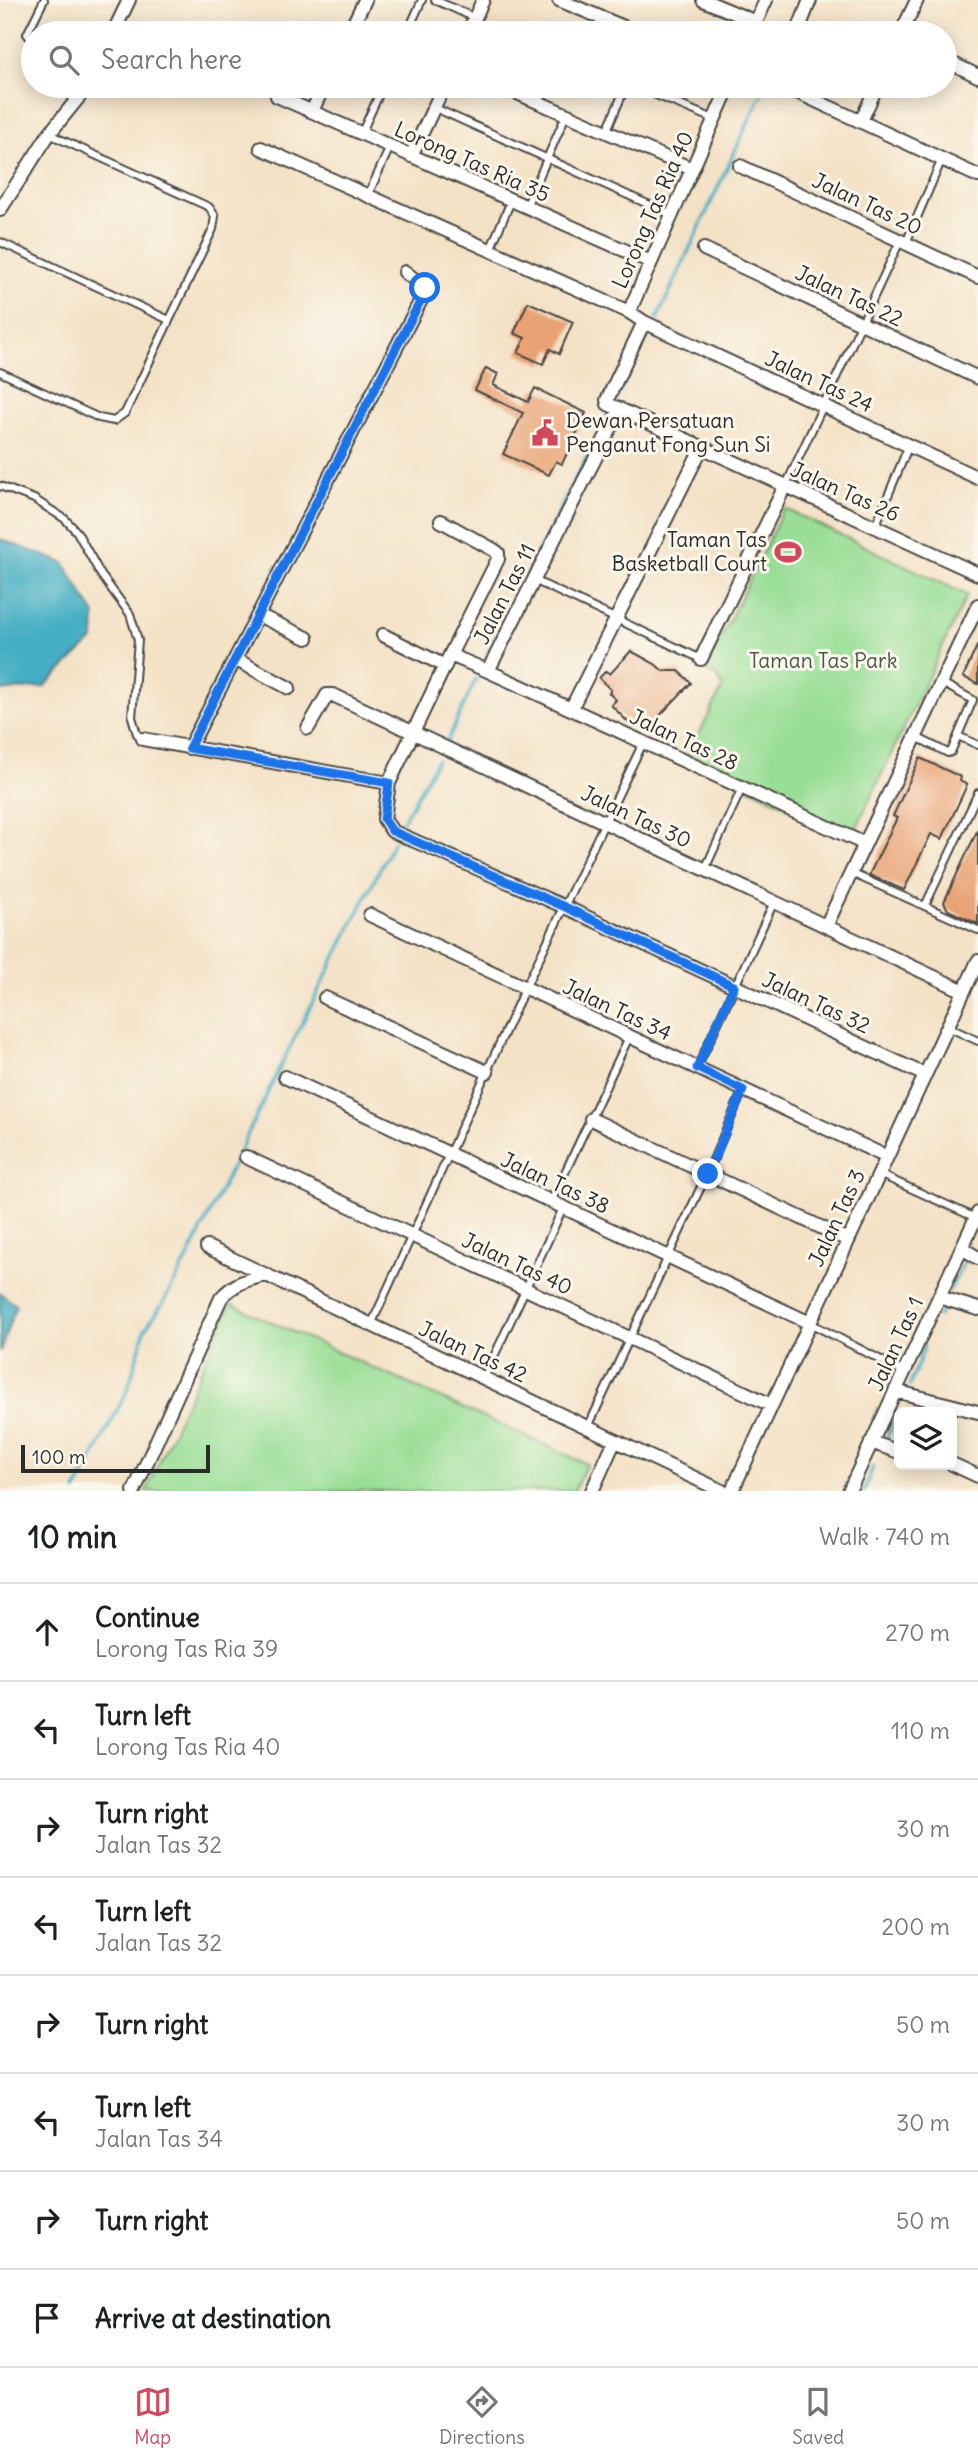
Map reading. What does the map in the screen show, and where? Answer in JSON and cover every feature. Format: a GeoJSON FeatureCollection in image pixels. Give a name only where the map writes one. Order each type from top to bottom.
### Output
{"type":"FeatureCollection","features":[{"type":"Feature","properties":{"kind":"street"},"geometry":{"type":"LineString","coordinates":[[119,21],[129,0]]}},
{"type":"Feature","properties":{"kind":"street"},"geometry":{"type":"LineString","coordinates":[[355,21],[365,0]]}},
{"type":"Feature","properties":{"kind":"street"},"geometry":{"type":"LineString","coordinates":[[474,21],[484,0]]}},
{"type":"Feature","properties":{"kind":"street"},"geometry":{"type":"LineString","coordinates":[[559,0],[578,4],[613,21]]}},
{"type":"Feature","properties":{"kind":"street"},"geometry":{"type":"LineString","coordinates":[[703,0],[741,21]]}},
{"type":"Feature","properties":{"kind":"street"},"geometry":{"type":"LineString","coordinates":[[757,21],[766,0]]}},
{"type":"Feature","properties":{"kind":"street"},"geometry":{"type":"LineString","coordinates":[[802,21],[810,0]]}},
{"type":"Feature","properties":{"kind":"street"},"geometry":{"type":"LineString","coordinates":[[906,21],[916,0]]}},
{"type":"Feature","properties":{"kind":"street"},"geometry":{"type":"LineString","coordinates":[[957,66],[978,76]]}},
{"type":"Feature","properties":{"kind":"street"},"geometry":{"type":"LineString","coordinates":[[0,210],[50,134],[78,98]]}},
{"type":"Feature","properties":{"kind":"street","name":"Lorong Tas Ria 35"},"geometry":{"type":"LineString","coordinates":[[282,98],[651,262]]}},
{"type":"Feature","properties":{"kind":"street"},"geometry":{"type":"LineString","coordinates":[[312,111],[318,98]]}},
{"type":"Feature","properties":{"kind":"street"},"geometry":{"type":"LineString","coordinates":[[411,156],[437,98]]}},
{"type":"Feature","properties":{"kind":"street"},"geometry":{"type":"LineString","coordinates":[[530,98],[692,169]]}},
{"type":"Feature","properties":{"kind":"street","name":"Lorong Tas Ria 40"},"geometry":{"type":"LineString","coordinates":[[629,312],[724,98]]}},
{"type":"Feature","properties":{"kind":"street"},"geometry":{"type":"LineString","coordinates":[[810,98],[978,176]]}},
{"type":"Feature","properties":{"kind":"street"},"geometry":{"type":"LineString","coordinates":[[861,121],[872,98]]}},
{"type":"Feature","properties":{"kind":"street","name":"Jalan Tas 24"},"geometry":{"type":"LineString","coordinates":[[261,148],[629,312],[644,322],[978,478]]}},
{"type":"Feature","properties":{"kind":"street","name":"Jalan Tas 20"},"geometry":{"type":"LineString","coordinates":[[740,166],[978,277]]}},
{"type":"Feature","properties":{"kind":"street","name":"Jalan Tas 22"},"geometry":{"type":"LineString","coordinates":[[704,249],[978,378]]}},
{"type":"Feature","properties":{"kind":"street"},"geometry":{"type":"LineString","coordinates":[[189,748],[423,296],[425,288],[422,283],[405,272]]}},
{"type":"Feature","properties":{"kind":"street"},"geometry":{"type":"LineString","coordinates":[[620,409],[608,404],[607,400],[644,322]]}},
{"type":"Feature","properties":{"kind":"street","name":"Jalan Tas 26"},"geometry":{"type":"LineString","coordinates":[[620,409],[978,575]]}},
{"type":"Feature","properties":{"kind":"street","name":"Jalan Tas 11"},"geometry":{"type":"LineString","coordinates":[[383,635],[447,660],[488,671],[620,409]]}},
{"type":"Feature","properties":{"kind":"street"},"geometry":{"type":"LineString","coordinates":[[571,709],[702,447]]}},
{"type":"Feature","properties":{"kind":"street"},"geometry":{"type":"LineString","coordinates":[[701,659],[785,486]]}},
{"type":"Feature","properties":{"kind":"street"},"geometry":{"type":"LineString","coordinates":[[143,739],[389,783],[498,559],[498,553],[494,550],[441,521]]}},
{"type":"Feature","properties":{"kind":"street"},"geometry":{"type":"LineString","coordinates":[[826,926],[978,606]]}},
{"type":"Feature","properties":{"kind":"street"},"geometry":{"type":"LineString","coordinates":[[258,615],[307,638]]}},
{"type":"Feature","properties":{"kind":"street"},"geometry":{"type":"LineString","coordinates":[[235,659],[289,688]]}},
{"type":"Feature","properties":{"kind":"street","name":"Jalan Tas 28"},"geometry":{"type":"LineString","coordinates":[[488,671],[865,845]]}},
{"type":"Feature","properties":{"kind":"street","name":"Jalan Tas 30"},"geometry":{"type":"LineString","coordinates":[[307,728],[322,699],[333,695],[964,991]]}},
{"type":"Feature","properties":{"kind":"street","name":"Jalan Tas 32"},"geometry":{"type":"LineString","coordinates":[[389,783],[384,819],[392,831],[565,907],[925,1074]]}},
{"type":"Feature","properties":{"kind":"street","name":"Jalan Tas 34"},"geometry":{"type":"LineString","coordinates":[[370,915],[887,1157]]}},
{"type":"Feature","properties":{"kind":"street","name":"Jalan Tas 3"},"geometry":{"type":"LineString","coordinates":[[732,1491],[978,961]]}},
{"type":"Feature","properties":{"kind":"street"},"geometry":{"type":"LineString","coordinates":[[325,998],[487,1072]]}},
{"type":"Feature","properties":{"kind":"street","name":"Jalan Tas 38"},"geometry":{"type":"LineString","coordinates":[[285,1077],[810,1323]]}},
{"type":"Feature","properties":{"kind":"street"},"geometry":{"type":"LineString","coordinates":[[591,1119],[848,1240]]}},
{"type":"Feature","properties":{"kind":"street","name":"Jalan Tas 40"},"geometry":{"type":"LineString","coordinates":[[246,1157],[771,1405]]}},
{"type":"Feature","properties":{"kind":"street","name":"Jalan Tas 1"},"geometry":{"type":"LineString","coordinates":[[849,1491],[977,1216]]}},
{"type":"Feature","properties":{"kind":"street","name":"Jalan Tas 42"},"geometry":{"type":"LineString","coordinates":[[207,1247],[722,1491]]}},
{"type":"Feature","properties":{"kind":"street"},"geometry":{"type":"LineString","coordinates":[[962,1248],[978,1258]]}},
{"type":"Feature","properties":{"kind":"street"},"geometry":{"type":"LineString","coordinates":[[134,1491],[221,1298],[239,1283],[267,1275]]}},
{"type":"Feature","properties":{"kind":"street"},"geometry":{"type":"LineString","coordinates":[[939,1297],[978,1310]]}},
{"type":"Feature","properties":{"kind":"street"},"geometry":{"type":"LineString","coordinates":[[895,1391],[978,1412]]}},
{"type":"Feature","properties":{"kind":"street"},"geometry":{"type":"LineString","coordinates":[[592,1491],[615,1440]]}},
{"type":"Feature","properties":{"kind":"street"},"geometry":{"type":"LineString","coordinates":[[871,1442],[894,1450]]}},
{"type":"Feature","properties":{"kind":"street"},"geometry":{"type":"LineString","coordinates":[[957,1466],[978,1476]]}},
{"type":"Feature","properties":{"kind":"lane"},"geometry":{"type":"LineString","coordinates":[[34,21],[44,0]]}},
{"type":"Feature","properties":{"kind":"lane"},"geometry":{"type":"LineString","coordinates":[[412,21],[422,0]]}},
{"type":"Feature","properties":{"kind":"lane"},"geometry":{"type":"LineString","coordinates":[[435,0],[475,18]]}},
{"type":"Feature","properties":{"kind":"lane"},"geometry":{"type":"LineString","coordinates":[[361,134],[378,98]]}},
{"type":"Feature","properties":{"kind":"lane"},"geometry":{"type":"LineString","coordinates":[[607,130],[621,98]]}},
{"type":"Feature","properties":{"kind":"lane"},"geometry":{"type":"LineString","coordinates":[[662,98],[714,120]]}},
{"type":"Feature","properties":{"kind":"lane"},"geometry":{"type":"LineString","coordinates":[[433,107],[672,215]]}},
{"type":"Feature","properties":{"kind":"lane"},"geometry":{"type":"LineString","coordinates":[[526,207],[566,113]]}},
{"type":"Feature","properties":{"kind":"lane"},"geometry":{"type":"LineString","coordinates":[[0,372],[99,418],[114,421],[125,413],[213,229],[215,216],[209,207],[50,134]]}},
{"type":"Feature","properties":{"kind":"lane"},"geometry":{"type":"LineString","coordinates":[[368,195],[390,147]]}},
{"type":"Feature","properties":{"kind":"lane"},"geometry":{"type":"LineString","coordinates":[[785,486],[942,159]]}},
{"type":"Feature","properties":{"kind":"lane"},"geometry":{"type":"LineString","coordinates":[[490,250],[511,201]]}},
{"type":"Feature","properties":{"kind":"lane"},"geometry":{"type":"LineString","coordinates":[[0,242],[169,320]]}},
{"type":"Feature","properties":{"kind":"lane"},"geometry":{"type":"LineString","coordinates":[[875,527],[909,445]]}},
{"type":"Feature","properties":{"kind":"lane"},"geometry":{"type":"LineString","coordinates":[[0,486],[34,499],[65,519],[130,614],[138,640],[133,727],[143,739]]}},
{"type":"Feature","properties":{"kind":"lane"},"geometry":{"type":"LineString","coordinates":[[534,580],[701,659]]}},
{"type":"Feature","properties":{"kind":"lane"},"geometry":{"type":"LineString","coordinates":[[916,737],[950,753],[958,736],[973,700],[941,683]]}},
{"type":"Feature","properties":{"kind":"lane"},"geometry":{"type":"LineString","coordinates":[[958,736],[978,744]]}},
{"type":"Feature","properties":{"kind":"lane"},"geometry":{"type":"LineString","coordinates":[[371,1325],[525,988],[643,743]]}},
{"type":"Feature","properties":{"kind":"lane"},"geometry":{"type":"LineString","coordinates":[[704,870],[742,788]]}},
{"type":"Feature","properties":{"kind":"lane"},"geometry":{"type":"LineString","coordinates":[[925,906],[978,793]]}},
{"type":"Feature","properties":{"kind":"lane"},"geometry":{"type":"LineString","coordinates":[[851,873],[978,930]]}},
{"type":"Feature","properties":{"kind":"lane"},"geometry":{"type":"LineString","coordinates":[[697,1068],[774,902]]}},
{"type":"Feature","properties":{"kind":"lane"},"geometry":{"type":"LineString","coordinates":[[947,1027],[978,1041]]}},
{"type":"Feature","properties":{"kind":"lane"},"geometry":{"type":"LineString","coordinates":[[484,1378],[525,1289],[591,1119],[629,1037]]}},
{"type":"Feature","properties":{"kind":"lane"},"geometry":{"type":"LineString","coordinates":[[588,1427],[708,1174],[743,1090]]}},
{"type":"Feature","properties":{"kind":"lane"},"geometry":{"type":"LineString","coordinates":[[879,1174],[977,1216]]}},
{"type":"Feature","properties":{"kind":"lane"},"geometry":{"type":"LineString","coordinates":[[810,1323],[904,1372]]}},
{"type":"Feature","properties":{"kind":"green space","name":"Taman Tas Park"},"geometry":{"type":"Polygon","coordinates":[[[784,508],[967,595],[852,837],[687,758],[723,687],[716,675],[705,671],[784,508]]]}},
{"type":"Feature","properties":{"kind":"green space"},"geometry":{"type":"Polygon","coordinates":[[[231,1304],[587,1464],[574,1491],[146,1491],[231,1304]]]}},
{"type":"Feature","properties":{"kind":"water"},"geometry":{"type":"Polygon","coordinates":[[[0,539],[64,563],[95,615],[94,639],[44,687],[0,691],[0,539]]]}},
{"type":"Feature","properties":{"kind":"water"},"geometry":{"type":"Polygon","coordinates":[[[0,1293],[16,1305],[0,1352],[0,1293]]]}},
{"type":"Feature","properties":{"kind":"building"},"geometry":{"type":"Polygon","coordinates":[[[528,302],[573,322],[559,354],[550,349],[543,364],[518,353],[525,338],[514,333],[528,302]]]}},
{"type":"Feature","properties":{"kind":"building","name":"Dewan Persatuan Penganut Fong Sun Si"},"geometry":{"type":"Polygon","coordinates":[[[486,368],[498,374],[493,385],[528,402],[535,388],[586,413],[562,464],[556,461],[549,475],[503,454],[523,413],[475,390],[486,368]]]}},
{"type":"Feature","properties":{"kind":"building"},"geometry":{"type":"Polygon","coordinates":[[[978,644],[978,684],[963,677],[978,644]]]}},
{"type":"Feature","properties":{"kind":"building"},"geometry":{"type":"Polygon","coordinates":[[[631,651],[663,671],[679,671],[691,683],[647,729],[639,720],[633,727],[611,705],[616,700],[609,693],[611,690],[599,678],[606,671],[610,674],[631,651]]]}},
{"type":"Feature","properties":{"kind":"building"},"geometry":{"type":"Polygon","coordinates":[[[920,758],[961,777],[960,781],[967,785],[942,839],[931,834],[904,890],[869,875],[897,818],[893,816],[920,758]]]}},
{"type":"Feature","properties":{"kind":"building"},"geometry":{"type":"Polygon","coordinates":[[[978,829],[978,924],[948,910],[944,902],[978,829]]]}},
{"type":"Feature","properties":{"kind":"waterway"},"geometry":{"type":"LineString","coordinates":[[793,21],[803,0]]}},
{"type":"Feature","properties":{"kind":"waterway"},"geometry":{"type":"LineString","coordinates":[[657,319],[759,98]]}},
{"type":"Feature","properties":{"kind":"waterway"},"geometry":{"type":"LineString","coordinates":[[615,400],[650,332]]}},
{"type":"Feature","properties":{"kind":"waterway"},"geometry":{"type":"LineString","coordinates":[[486,657],[609,412]]}},
{"type":"Feature","properties":{"kind":"waterway"},"geometry":{"type":"LineString","coordinates":[[446,744],[476,679]]}},
{"type":"Feature","properties":{"kind":"waterway"},"geometry":{"type":"LineString","coordinates":[[403,821],[437,760]]}},
{"type":"Feature","properties":{"kind":"waterway"},"geometry":{"type":"LineString","coordinates":[[76,1491],[128,1389],[145,1329],[162,1305],[188,1258],[394,841]]}},
{"type":"Feature","properties":{"kind":"waterway"},"geometry":{"type":"LineString","coordinates":[[950,1290],[967,1255]]}},
{"type":"Feature","properties":{"kind":"waterway"},"geometry":{"type":"LineString","coordinates":[[939,1316],[945,1303]]}},
{"type":"Feature","properties":{"kind":"waterway"},"geometry":{"type":"LineString","coordinates":[[910,1385],[924,1347]]}},
{"type":"Feature","properties":{"kind":"waterway"},"geometry":{"type":"LineString","coordinates":[[887,1437],[894,1422]]}},
{"type":"Feature","properties":{"kind":"waterway"},"geometry":{"type":"LineString","coordinates":[[864,1491],[873,1467]]}},
{"type":"Feature","properties":{"kind":"place","name":"Dewan Persatuan Penganut Fong Sun Si"},"geometry":{"type":"Point","coordinates":[545,433]}},
{"type":"Feature","properties":{"kind":"place","name":"Taman Tas Basketball Court"},"geometry":{"type":"Point","coordinates":[788,552]}},
{"type":"Feature","properties":{"kind":"route"},"geometry":{"type":"LineString","coordinates":[[425,288],[189,748],[389,783],[384,819],[392,831],[565,907],[734,986],[697,1068],[743,1090],[708,1174]]}}]}
